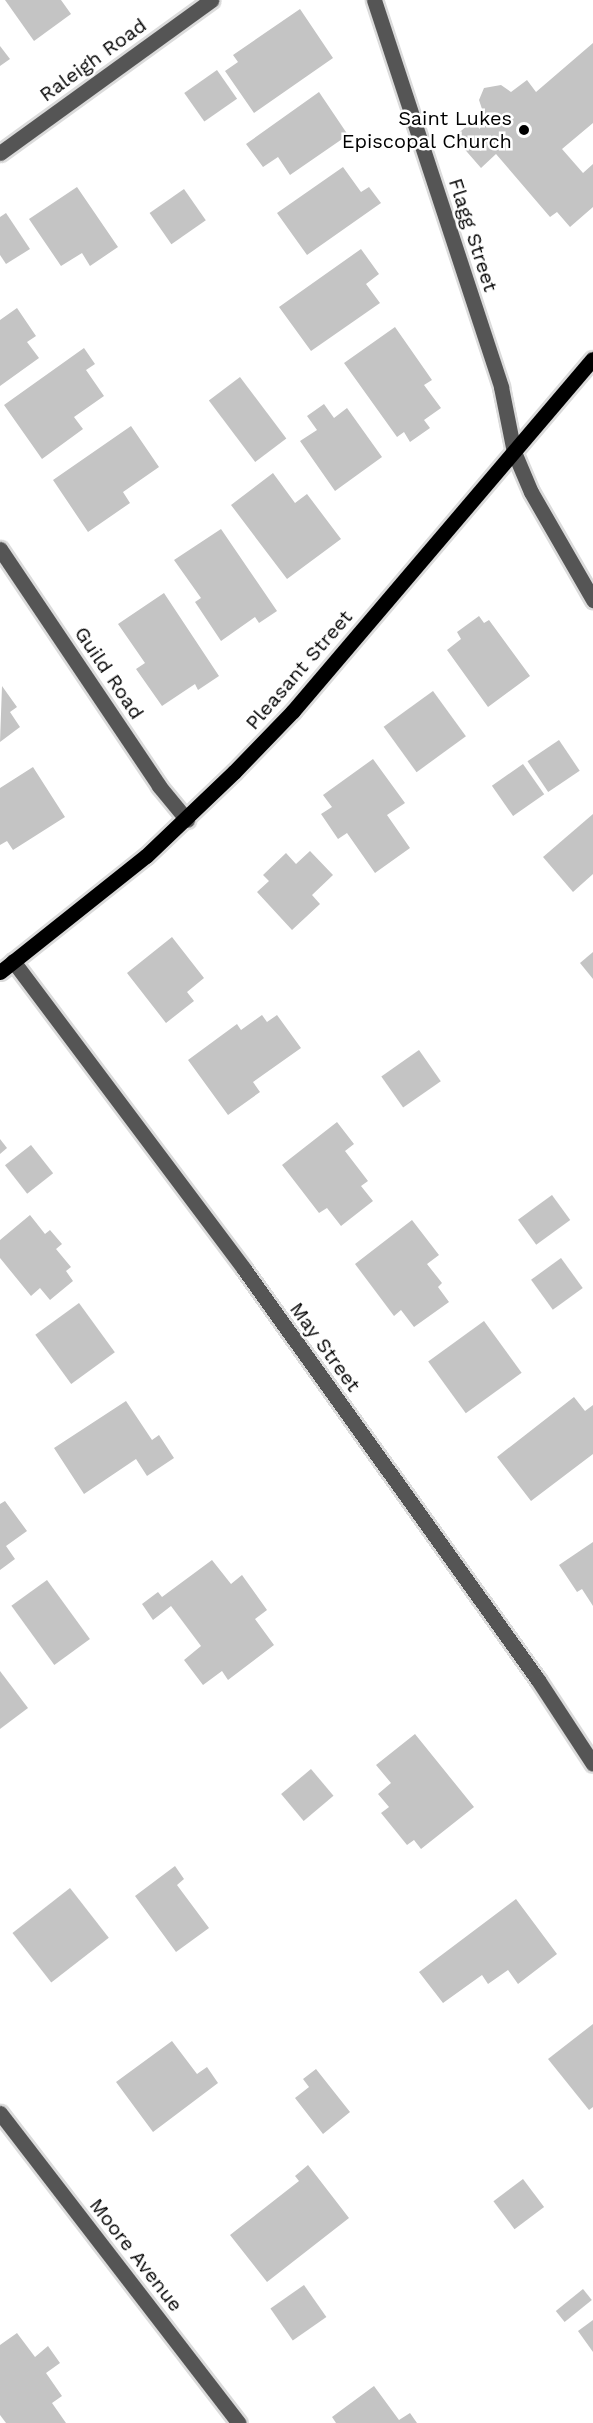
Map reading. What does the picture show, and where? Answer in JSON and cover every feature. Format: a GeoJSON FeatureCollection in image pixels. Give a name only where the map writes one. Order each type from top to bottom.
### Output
{"type":"FeatureCollection","features":[{"type":"Feature","properties":{"kind":"main road","name":"Pleasant Street"},"geometry":{"type":"LineString","coordinates":[[0,972],[102,893],[187,820],[293,711],[593,359]]}},
{"type":"Feature","properties":{"kind":"street","name":"Raleigh Road"},"geometry":{"type":"LineString","coordinates":[[0,153],[211,0]]}},
{"type":"Feature","properties":{"kind":"street","name":"Flagg Street"},"geometry":{"type":"LineString","coordinates":[[374,0],[499,381],[514,452],[531,492],[593,600]]}},
{"type":"Feature","properties":{"kind":"street","name":"Guild Road"},"geometry":{"type":"LineString","coordinates":[[0,549],[159,786],[187,820]]}},
{"type":"Feature","properties":{"kind":"street","name":"May Street"},"geometry":{"type":"LineString","coordinates":[[14,962],[244,1269],[531,1670],[593,1764]]}},
{"type":"Feature","properties":{"kind":"street","name":"Moore Avenue"},"geometry":{"type":"LineString","coordinates":[[0,2114],[239,2423]]}},
{"type":"Feature","properties":{"kind":"building"},"geometry":{"type":"Polygon","coordinates":[[[5,0],[61,0],[71,14],[34,41],[5,0]]]}},
{"type":"Feature","properties":{"kind":"building"},"geometry":{"type":"Polygon","coordinates":[[[300,9],[333,58],[254,113],[225,71],[238,62],[233,55],[300,9]]]}},
{"type":"Feature","properties":{"kind":"building","name":"Saint Lukes Episcopal Church"},"geometry":{"type":"Polygon","coordinates":[[[593,43],[593,123],[562,149],[583,173],[593,164],[593,207],[570,227],[557,212],[550,217],[496,154],[481,168],[454,137],[483,112],[479,100],[484,88],[501,85],[511,92],[527,80],[536,92],[593,43]]]}},
{"type":"Feature","properties":{"kind":"building"},"geometry":{"type":"Polygon","coordinates":[[[0,46],[10,59],[0,66],[0,46]]]}},
{"type":"Feature","properties":{"kind":"building"},"geometry":{"type":"Polygon","coordinates":[[[217,70],[237,99],[204,122],[184,93],[217,70]]]}},
{"type":"Feature","properties":{"kind":"building"},"geometry":{"type":"Polygon","coordinates":[[[319,92],[348,135],[290,175],[278,157],[263,167],[246,144],[319,92]]]}},
{"type":"Feature","properties":{"kind":"building"},"geometry":{"type":"Polygon","coordinates":[[[343,167],[361,192],[369,187],[381,203],[307,255],[277,213],[343,167]]]}},
{"type":"Feature","properties":{"kind":"building"},"geometry":{"type":"Polygon","coordinates":[[[77,187],[118,247],[90,266],[82,253],[61,266],[29,219],[77,187]]]}},
{"type":"Feature","properties":{"kind":"building"},"geometry":{"type":"Polygon","coordinates":[[[184,189],[206,220],[171,244],[150,213],[184,189]]]}},
{"type":"Feature","properties":{"kind":"building"},"geometry":{"type":"Polygon","coordinates":[[[6,213],[30,249],[6,264],[0,255],[0,217],[6,213]]]}},
{"type":"Feature","properties":{"kind":"building"},"geometry":{"type":"Polygon","coordinates":[[[361,249],[379,274],[366,284],[380,303],[311,351],[279,307],[361,249]]]}},
{"type":"Feature","properties":{"kind":"building"},"geometry":{"type":"Polygon","coordinates":[[[17,308],[36,336],[27,342],[39,358],[0,386],[0,320],[17,308]]]}},
{"type":"Feature","properties":{"kind":"building"},"geometry":{"type":"Polygon","coordinates":[[[395,327],[432,380],[424,385],[441,408],[424,420],[430,428],[410,442],[404,432],[397,437],[344,363],[395,327]]]}},
{"type":"Feature","properties":{"kind":"building"},"geometry":{"type":"Polygon","coordinates":[[[84,348],[95,364],[86,370],[104,396],[74,417],[83,429],[42,459],[4,405],[84,348]]]}},
{"type":"Feature","properties":{"kind":"building"},"geometry":{"type":"Polygon","coordinates":[[[240,377],[286,438],[255,462],[209,400],[240,377]]]}},
{"type":"Feature","properties":{"kind":"building"},"geometry":{"type":"Polygon","coordinates":[[[324,404],[334,418],[347,408],[382,457],[335,491],[300,441],[317,430],[307,416],[324,404]]]}},
{"type":"Feature","properties":{"kind":"building"},"geometry":{"type":"Polygon","coordinates":[[[131,426],[159,467],[123,492],[130,503],[88,532],[53,480],[131,426]]]}},
{"type":"Feature","properties":{"kind":"building"},"geometry":{"type":"Polygon","coordinates":[[[273,473],[295,503],[307,494],[341,539],[287,579],[231,505],[273,473]]]}},
{"type":"Feature","properties":{"kind":"building"},"geometry":{"type":"Polygon","coordinates":[[[221,529],[277,611],[259,623],[255,617],[221,641],[195,602],[201,598],[174,560],[221,529]]]}},
{"type":"Feature","properties":{"kind":"building"},"geometry":{"type":"Polygon","coordinates":[[[164,593],[219,676],[198,690],[195,684],[162,706],[136,669],[145,663],[118,624],[164,593]]]}},
{"type":"Feature","properties":{"kind":"building"},"geometry":{"type":"Polygon","coordinates":[[[479,616],[484,623],[489,620],[530,676],[488,707],[447,650],[461,639],[457,632],[479,616]]]}},
{"type":"Feature","properties":{"kind":"building"},"geometry":{"type":"Polygon","coordinates":[[[2,686],[17,707],[10,712],[20,727],[0,742],[2,686]]]}},
{"type":"Feature","properties":{"kind":"building"},"geometry":{"type":"Polygon","coordinates":[[[433,691],[466,736],[417,772],[384,727],[433,691]]]}},
{"type":"Feature","properties":{"kind":"building"},"geometry":{"type":"Polygon","coordinates":[[[559,740],[580,771],[548,792],[527,761],[559,740]]]}},
{"type":"Feature","properties":{"kind":"building"},"geometry":{"type":"Polygon","coordinates":[[[373,759],[405,803],[387,815],[410,848],[375,873],[347,833],[338,839],[321,814],[332,807],[323,795],[373,759]]]}},
{"type":"Feature","properties":{"kind":"building"},"geometry":{"type":"Polygon","coordinates":[[[523,764],[544,794],[513,816],[492,786],[523,764]]]}},
{"type":"Feature","properties":{"kind":"building"},"geometry":{"type":"Polygon","coordinates":[[[33,767],[65,817],[13,850],[7,841],[0,845],[0,788],[33,767]]]}},
{"type":"Feature","properties":{"kind":"building"},"geometry":{"type":"Polygon","coordinates":[[[593,814],[593,874],[573,892],[543,857],[593,814]]]}},
{"type":"Feature","properties":{"kind":"building"},"geometry":{"type":"Polygon","coordinates":[[[310,851],[333,875],[312,895],[320,904],[292,930],[257,892],[269,881],[263,875],[286,853],[296,864],[310,851]]]}},
{"type":"Feature","properties":{"kind":"building"},"geometry":{"type":"Polygon","coordinates":[[[172,937],[204,978],[187,992],[194,1001],[166,1023],[127,973],[172,937]]]}},
{"type":"Feature","properties":{"kind":"building"},"geometry":{"type":"Polygon","coordinates":[[[593,952],[593,979],[580,963],[593,952]]]}},
{"type":"Feature","properties":{"kind":"building"},"geometry":{"type":"Polygon","coordinates":[[[262,1015],[267,1022],[277,1015],[301,1048],[253,1082],[260,1092],[228,1115],[188,1060],[237,1024],[241,1030],[262,1015]]]}},
{"type":"Feature","properties":{"kind":"building"},"geometry":{"type":"Polygon","coordinates":[[[419,1050],[441,1081],[403,1108],[381,1076],[419,1050]]]}},
{"type":"Feature","properties":{"kind":"building"},"geometry":{"type":"Polygon","coordinates":[[[337,1122],[354,1144],[345,1151],[368,1181],[361,1186],[373,1201],[341,1226],[327,1208],[319,1213],[282,1165],[337,1122]]]}},
{"type":"Feature","properties":{"kind":"building"},"geometry":{"type":"Polygon","coordinates":[[[0,1139],[7,1148],[0,1154],[0,1139]]]}},
{"type":"Feature","properties":{"kind":"building"},"geometry":{"type":"Polygon","coordinates":[[[31,1145],[53,1173],[27,1194],[5,1165],[31,1145]]]}},
{"type":"Feature","properties":{"kind":"building"},"geometry":{"type":"Polygon","coordinates":[[[552,1195],[570,1220],[536,1245],[518,1220],[552,1195]]]}},
{"type":"Feature","properties":{"kind":"building"},"geometry":{"type":"Polygon","coordinates":[[[30,1215],[45,1234],[50,1230],[62,1244],[56,1249],[71,1267],[66,1271],[73,1281],[50,1300],[40,1288],[31,1296],[0,1258],[0,1240],[30,1215]]]}},
{"type":"Feature","properties":{"kind":"building"},"geometry":{"type":"Polygon","coordinates":[[[412,1220],[439,1255],[427,1264],[442,1283],[438,1287],[449,1302],[414,1327],[401,1310],[394,1316],[355,1264],[412,1220]]]}},
{"type":"Feature","properties":{"kind":"building"},"geometry":{"type":"Polygon","coordinates":[[[561,1258],[583,1288],[553,1310],[531,1280],[561,1258]]]}},
{"type":"Feature","properties":{"kind":"building"},"geometry":{"type":"Polygon","coordinates":[[[79,1303],[115,1352],[71,1384],[35,1335],[79,1303]]]}},
{"type":"Feature","properties":{"kind":"building"},"geometry":{"type":"Polygon","coordinates":[[[484,1321],[522,1373],[466,1413],[428,1362],[484,1321]]]}},
{"type":"Feature","properties":{"kind":"building"},"geometry":{"type":"Polygon","coordinates":[[[574,1397],[585,1411],[593,1405],[593,1454],[531,1501],[497,1457],[574,1397]]]}},
{"type":"Feature","properties":{"kind":"building"},"geometry":{"type":"Polygon","coordinates":[[[126,1401],[152,1440],[159,1435],[174,1458],[147,1476],[136,1459],[84,1494],[54,1448],[126,1401]]]}},
{"type":"Feature","properties":{"kind":"building"},"geometry":{"type":"Polygon","coordinates":[[[5,1501],[27,1531],[6,1546],[15,1559],[0,1570],[0,1504],[5,1501]]]}},
{"type":"Feature","properties":{"kind":"building"},"geometry":{"type":"Polygon","coordinates":[[[593,1542],[593,1606],[582,1589],[577,1592],[559,1565],[593,1542]]]}},
{"type":"Feature","properties":{"kind":"building"},"geometry":{"type":"Polygon","coordinates":[[[212,1560],[231,1584],[242,1575],[267,1610],[255,1619],[274,1645],[228,1680],[222,1671],[203,1685],[184,1660],[201,1646],[171,1606],[153,1620],[142,1604],[158,1592],[162,1597],[212,1560]]]}},
{"type":"Feature","properties":{"kind":"building"},"geometry":{"type":"Polygon","coordinates":[[[47,1580],[90,1639],[54,1665],[11,1606],[47,1580]]]}},
{"type":"Feature","properties":{"kind":"building"},"geometry":{"type":"Polygon","coordinates":[[[0,1671],[28,1708],[0,1729],[0,1671]]]}},
{"type":"Feature","properties":{"kind":"building"},"geometry":{"type":"Polygon","coordinates":[[[415,1734],[474,1807],[421,1849],[414,1840],[407,1845],[381,1813],[389,1807],[378,1794],[391,1783],[376,1765],[415,1734]]]}},
{"type":"Feature","properties":{"kind":"building"},"geometry":{"type":"Polygon","coordinates":[[[311,1769],[333,1796],[304,1821],[281,1794],[311,1769]]]}},
{"type":"Feature","properties":{"kind":"building"},"geometry":{"type":"Polygon","coordinates":[[[175,1866],[184,1879],[177,1885],[209,1928],[176,1952],[135,1896],[175,1866]]]}},
{"type":"Feature","properties":{"kind":"building"},"geometry":{"type":"Polygon","coordinates":[[[70,1888],[109,1938],[51,1983],[12,1933],[70,1888]]]}},
{"type":"Feature","properties":{"kind":"building"},"geometry":{"type":"Polygon","coordinates":[[[516,1899],[557,1954],[518,1984],[508,1970],[488,1984],[482,1975],[443,2003],[419,1972],[516,1899]]]}},
{"type":"Feature","properties":{"kind":"building"},"geometry":{"type":"Polygon","coordinates":[[[593,2024],[593,2107],[589,2110],[548,2059],[593,2024]]]}},
{"type":"Feature","properties":{"kind":"building"},"geometry":{"type":"Polygon","coordinates":[[[172,2041],[197,2074],[207,2067],[218,2083],[153,2132],[116,2082],[172,2041]]]}},
{"type":"Feature","properties":{"kind":"building"},"geometry":{"type":"Polygon","coordinates":[[[316,2069],[350,2112],[323,2134],[295,2098],[309,2087],[303,2079],[316,2069]]]}},
{"type":"Feature","properties":{"kind":"building"},"geometry":{"type":"Polygon","coordinates":[[[308,2165],[349,2218],[267,2282],[230,2235],[299,2181],[295,2176],[308,2165]]]}},
{"type":"Feature","properties":{"kind":"building"},"geometry":{"type":"Polygon","coordinates":[[[523,2179],[544,2207],[515,2229],[493,2201],[523,2179]]]}},
{"type":"Feature","properties":{"kind":"building"},"geometry":{"type":"Polygon","coordinates":[[[304,2285],[326,2317],[293,2340],[270,2309],[304,2285]]]}},
{"type":"Feature","properties":{"kind":"building"},"geometry":{"type":"Polygon","coordinates":[[[583,2289],[592,2300],[565,2322],[556,2311],[583,2289]]]}},
{"type":"Feature","properties":{"kind":"building"},"geometry":{"type":"Polygon","coordinates":[[[593,2320],[593,2352],[578,2331],[593,2320]]]}},
{"type":"Feature","properties":{"kind":"building"},"geometry":{"type":"Polygon","coordinates":[[[17,2333],[35,2357],[48,2346],[60,2363],[46,2373],[62,2396],[52,2403],[66,2423],[6,2423],[0,2415],[0,2345],[17,2333]]]}},
{"type":"Feature","properties":{"kind":"building"},"geometry":{"type":"Polygon","coordinates":[[[374,2386],[399,2420],[410,2413],[417,2423],[336,2423],[332,2417],[374,2386]]]}},
{"type":"Feature","properties":{"kind":"place","name":"Saint Lukes Episcopal Church"},"geometry":{"type":"Point","coordinates":[524,130]}}]}
